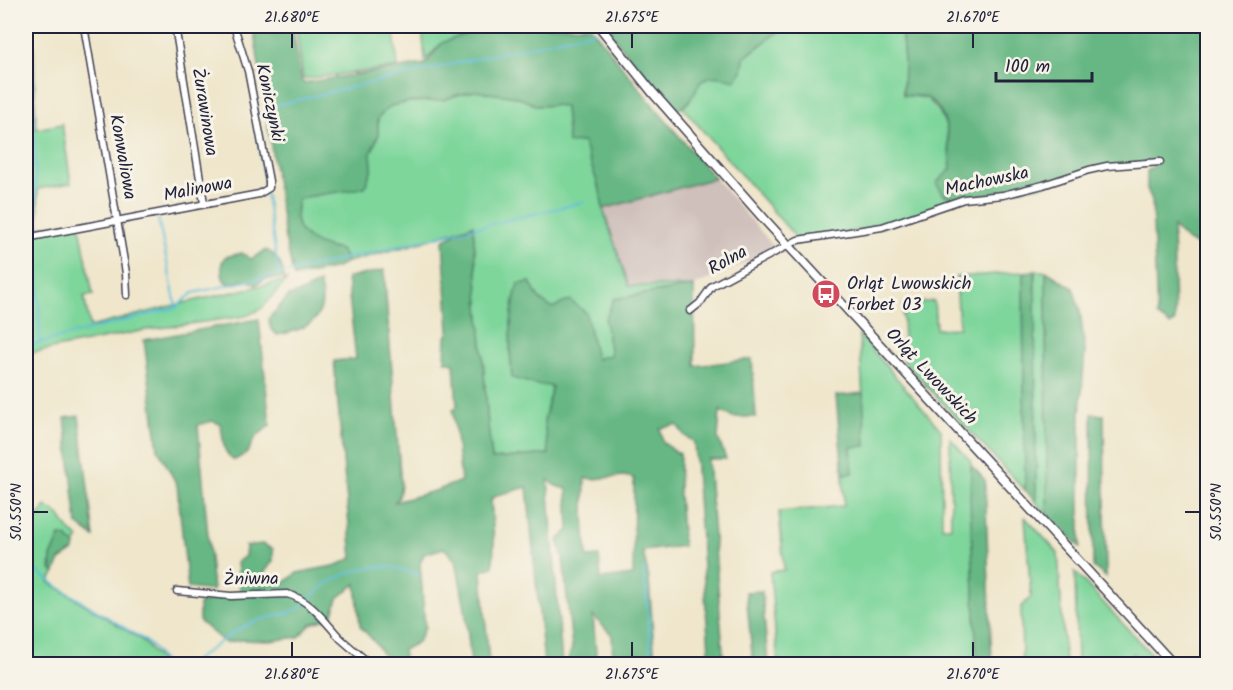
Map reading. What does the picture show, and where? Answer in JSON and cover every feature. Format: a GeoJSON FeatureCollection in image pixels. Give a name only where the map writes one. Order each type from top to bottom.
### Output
{"type":"FeatureCollection","features":[{"type":"Feature","properties":{"kind":"street","name":"Konwaliowa"},"geometry":{"type":"LineString","coordinates":[[84,26],[126,273],[127,295]]}},
{"type":"Feature","properties":{"kind":"street","name":"Żurawinowa"},"geometry":{"type":"LineString","coordinates":[[175,26],[204,203]]}},
{"type":"Feature","properties":{"kind":"street","name":"Koniczynki"},"geometry":{"type":"LineString","coordinates":[[234,26],[248,71],[269,188]]}},
{"type":"Feature","properties":{"kind":"street","name":"Orląt Lwowskich"},"geometry":{"type":"LineString","coordinates":[[599,26],[668,111],[789,246],[1173,664]]}},
{"type":"Feature","properties":{"kind":"street","name":"Machowska"},"geometry":{"type":"LineString","coordinates":[[789,246],[798,240],[882,227],[964,199],[1003,195],[1089,170],[1107,166],[1160,162]]}},
{"type":"Feature","properties":{"kind":"street","name":"Malinowa"},"geometry":{"type":"LineString","coordinates":[[26,238],[259,194],[269,188]]}},
{"type":"Feature","properties":{"kind":"street","name":"Rolna"},"geometry":{"type":"LineString","coordinates":[[690,311],[700,303],[711,286],[789,246]]}},
{"type":"Feature","properties":{"kind":"street","name":"Żniwna"},"geometry":{"type":"LineString","coordinates":[[177,591],[216,595],[286,594],[294,596],[308,603],[342,640],[370,664]]}},
{"type":"Feature","properties":{"kind":"shaded area"},"geometry":{"type":"Polygon","coordinates":[[[715,178],[776,249],[694,286],[629,286],[603,209],[715,178]]]}},
{"type":"Feature","properties":{"kind":"green space"},"geometry":{"type":"Polygon","coordinates":[[[26,26],[33,26],[36,129],[62,124],[71,183],[38,189],[39,227],[79,221],[93,295],[84,296],[90,327],[287,280],[261,309],[246,316],[146,330],[26,354],[26,26]]]}},
{"type":"Feature","properties":{"kind":"green space"},"geometry":{"type":"Polygon","coordinates":[[[253,26],[292,26],[303,83],[425,64],[442,43],[471,32],[473,26],[590,26],[655,108],[715,178],[603,209],[600,190],[583,142],[568,143],[565,107],[538,106],[517,97],[475,91],[444,100],[390,106],[378,118],[378,136],[371,153],[372,168],[365,187],[298,199],[296,217],[299,229],[315,242],[341,250],[347,262],[337,268],[294,277],[285,239],[253,26]]]}},
{"type":"Feature","properties":{"kind":"green space"},"geometry":{"type":"Polygon","coordinates":[[[296,26],[393,26],[398,67],[303,79],[296,26]]]}},
{"type":"Feature","properties":{"kind":"green space"},"geometry":{"type":"Polygon","coordinates":[[[422,26],[473,26],[471,32],[442,43],[425,60],[422,26]]]}},
{"type":"Feature","properties":{"kind":"green space"},"geometry":{"type":"Polygon","coordinates":[[[606,26],[789,26],[776,33],[744,58],[742,71],[735,80],[710,77],[703,80],[692,98],[677,110],[622,48],[606,26]]]}},
{"type":"Feature","properties":{"kind":"green space"},"geometry":{"type":"Polygon","coordinates":[[[789,26],[901,26],[904,61],[903,95],[927,98],[939,111],[946,126],[951,169],[964,199],[882,227],[798,240],[683,108],[700,82],[717,74],[742,71],[744,58],[776,33],[789,26]]]}},
{"type":"Feature","properties":{"kind":"green space"},"geometry":{"type":"Polygon","coordinates":[[[901,26],[1207,26],[1207,243],[1192,243],[1173,227],[1175,321],[1170,325],[1157,316],[1152,200],[1147,189],[1147,171],[1158,163],[1107,166],[1043,185],[964,199],[944,195],[936,183],[951,169],[947,130],[935,104],[925,97],[903,95],[904,61],[901,26]]]}},
{"type":"Feature","properties":{"kind":"green space"},"geometry":{"type":"Polygon","coordinates":[[[476,91],[517,97],[538,106],[565,107],[568,142],[583,141],[629,286],[694,286],[614,299],[605,320],[611,355],[595,359],[552,308],[539,299],[530,282],[511,323],[512,378],[538,385],[552,385],[544,422],[549,454],[492,459],[473,225],[419,243],[347,262],[341,250],[322,245],[303,235],[296,220],[298,198],[365,187],[372,168],[371,153],[378,136],[378,117],[390,106],[444,100],[476,91]]]}},
{"type":"Feature","properties":{"kind":"green space"},"geometry":{"type":"Polygon","coordinates":[[[473,225],[492,459],[549,454],[544,422],[552,386],[512,378],[510,331],[518,284],[530,282],[539,299],[552,308],[570,300],[586,313],[596,359],[611,355],[605,320],[614,299],[694,286],[695,366],[752,359],[756,417],[733,417],[720,411],[718,438],[726,459],[708,459],[724,664],[710,664],[694,442],[685,436],[677,425],[660,428],[663,443],[680,454],[679,493],[683,546],[643,551],[649,579],[655,664],[613,664],[612,635],[593,616],[597,664],[566,664],[572,648],[563,557],[558,540],[569,530],[567,489],[556,486],[548,480],[562,664],[544,664],[527,487],[491,499],[493,567],[482,571],[489,664],[471,664],[465,608],[456,561],[444,548],[424,554],[420,563],[425,627],[418,642],[403,650],[405,664],[388,664],[377,645],[360,626],[356,584],[338,598],[332,617],[311,624],[299,637],[225,643],[199,621],[199,604],[240,591],[237,562],[245,556],[246,546],[262,544],[273,549],[273,561],[264,573],[266,584],[284,583],[297,573],[338,565],[352,558],[334,361],[356,359],[347,278],[384,270],[401,485],[399,497],[395,502],[461,481],[453,410],[457,407],[454,363],[445,361],[446,337],[449,331],[443,240],[473,225]],[[624,476],[585,478],[584,516],[587,557],[599,556],[601,579],[633,575],[634,478],[624,476]]]}},
{"type":"Feature","properties":{"kind":"green space"},"geometry":{"type":"Polygon","coordinates":[[[266,250],[279,261],[284,278],[265,279],[256,285],[245,281],[230,283],[223,279],[221,267],[225,257],[242,253],[251,259],[266,250]]]}},
{"type":"Feature","properties":{"kind":"green space"},"geometry":{"type":"Polygon","coordinates":[[[1035,271],[1046,271],[1047,514],[1036,502],[1035,271]]]}},
{"type":"Feature","properties":{"kind":"green space"},"geometry":{"type":"Polygon","coordinates":[[[1035,271],[1036,502],[1025,490],[1023,272],[1035,271]]]}},
{"type":"Feature","properties":{"kind":"green space"},"geometry":{"type":"Polygon","coordinates":[[[1046,271],[1073,288],[1080,310],[1085,351],[1080,415],[1080,547],[1047,514],[1046,271]]]}},
{"type":"Feature","properties":{"kind":"green space"},"geometry":{"type":"Polygon","coordinates":[[[1023,272],[1025,490],[904,362],[903,305],[934,301],[936,329],[959,328],[956,277],[1023,272]]]}},
{"type":"Feature","properties":{"kind":"green space"},"geometry":{"type":"Polygon","coordinates":[[[319,283],[322,295],[319,314],[307,326],[277,335],[270,327],[269,318],[289,296],[319,283]]]}},
{"type":"Feature","properties":{"kind":"green space"},"geometry":{"type":"Polygon","coordinates":[[[259,319],[270,425],[255,438],[247,453],[235,460],[225,449],[220,424],[213,421],[198,425],[213,591],[188,588],[177,485],[158,449],[144,340],[259,319]]]}},
{"type":"Feature","properties":{"kind":"green space"},"geometry":{"type":"Polygon","coordinates":[[[859,334],[941,430],[942,527],[951,527],[950,438],[971,461],[977,664],[778,664],[770,572],[784,570],[779,512],[844,506],[843,474],[853,473],[851,447],[866,446],[859,334]]]}},
{"type":"Feature","properties":{"kind":"green space"},"geometry":{"type":"Polygon","coordinates":[[[863,393],[866,446],[851,447],[853,473],[843,474],[836,396],[863,393]]]}},
{"type":"Feature","properties":{"kind":"green space"},"geometry":{"type":"Polygon","coordinates":[[[1092,414],[1104,415],[1106,577],[1093,567],[1092,414]]]}},
{"type":"Feature","properties":{"kind":"green space"},"geometry":{"type":"Polygon","coordinates":[[[79,416],[94,537],[77,524],[65,418],[79,416]]]}},
{"type":"Feature","properties":{"kind":"green space"},"geometry":{"type":"Polygon","coordinates":[[[26,426],[32,454],[34,484],[26,476],[26,426]]]}},
{"type":"Feature","properties":{"kind":"green space"},"geometry":{"type":"Polygon","coordinates":[[[971,465],[985,480],[992,664],[977,664],[970,500],[971,465]]]}},
{"type":"Feature","properties":{"kind":"green space"},"geometry":{"type":"Polygon","coordinates":[[[46,506],[59,515],[69,530],[79,538],[75,545],[66,537],[60,536],[51,557],[50,569],[55,572],[49,582],[142,640],[163,664],[26,664],[26,535],[46,506]]]}},
{"type":"Feature","properties":{"kind":"green space"},"geometry":{"type":"Polygon","coordinates":[[[1025,517],[1058,553],[1065,664],[1022,664],[1021,607],[1031,597],[1025,517]]]}},
{"type":"Feature","properties":{"kind":"green space"},"geometry":{"type":"Polygon","coordinates":[[[60,536],[66,537],[75,545],[74,551],[60,560],[55,572],[52,571],[51,557],[60,536]]]}},
{"type":"Feature","properties":{"kind":"green space"},"geometry":{"type":"Polygon","coordinates":[[[1075,572],[1160,664],[1144,664],[1133,653],[1130,664],[1077,664],[1075,572]]]}},
{"type":"Feature","properties":{"kind":"green space"},"geometry":{"type":"Polygon","coordinates":[[[762,591],[768,664],[753,664],[746,592],[762,591]]]}},
{"type":"Feature","properties":{"kind":"waterway"},"geometry":{"type":"LineString","coordinates":[[31,26],[37,231]]}},
{"type":"Feature","properties":{"kind":"waterway"},"geometry":{"type":"LineString","coordinates":[[267,107],[596,31]]}},
{"type":"Feature","properties":{"kind":"waterway"},"geometry":{"type":"LineString","coordinates":[[254,114],[265,186]]}},
{"type":"Feature","properties":{"kind":"waterway"},"geometry":{"type":"LineString","coordinates":[[266,194],[279,274]]}},
{"type":"Feature","properties":{"kind":"waterway"},"geometry":{"type":"LineString","coordinates":[[289,272],[584,202]]}},
{"type":"Feature","properties":{"kind":"waterway"},"geometry":{"type":"LineString","coordinates":[[158,218],[176,306]]}},
{"type":"Feature","properties":{"kind":"waterway"},"geometry":{"type":"LineString","coordinates":[[37,240],[40,342]]}},
{"type":"Feature","properties":{"kind":"waterway"},"geometry":{"type":"LineString","coordinates":[[26,346],[175,308],[193,293],[284,273]]}},
{"type":"Feature","properties":{"kind":"waterway"},"geometry":{"type":"LineString","coordinates":[[26,563],[54,584],[143,639],[165,664]]}},
{"type":"Feature","properties":{"kind":"waterway"},"geometry":{"type":"LineString","coordinates":[[310,598],[335,579],[366,568],[391,567],[419,575]]}},
{"type":"Feature","properties":{"kind":"waterway"},"geometry":{"type":"LineString","coordinates":[[644,569],[652,664]]}},
{"type":"Feature","properties":{"kind":"waterway"},"geometry":{"type":"LineString","coordinates":[[190,664],[246,626],[304,605]]}},
{"type":"Feature","properties":{"kind":"place","name":"Orląt Lwowskich Forbet 03"},"geometry":{"type":"Point","coordinates":[826,294]}}]}
